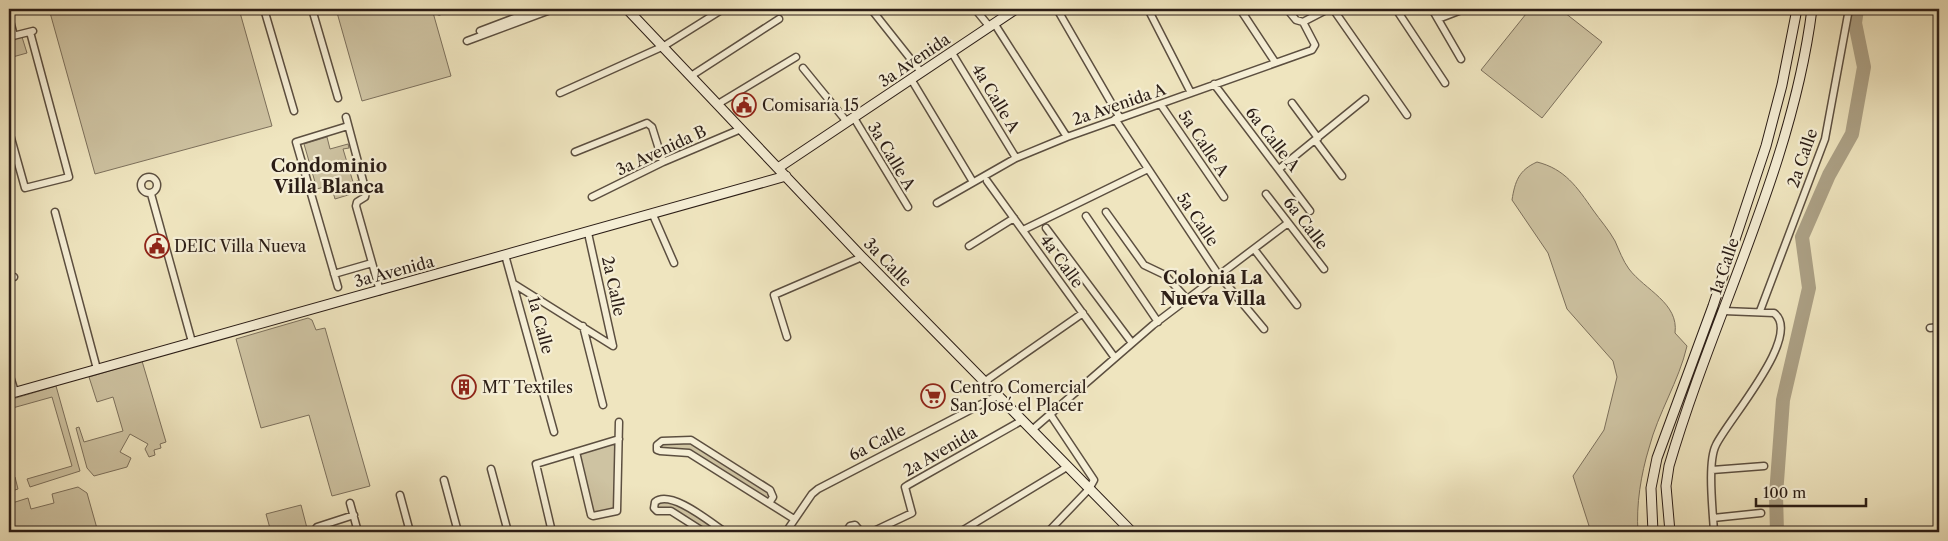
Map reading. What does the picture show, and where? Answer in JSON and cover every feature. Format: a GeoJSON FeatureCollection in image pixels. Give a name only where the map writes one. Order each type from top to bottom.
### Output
{"type":"FeatureCollection","features":[{"type":"Feature","properties":{"kind":"main road","name":"3a Calle"},"geometry":{"type":"LineString","coordinates":[[628,9],[862,257],[1132,532]]}},
{"type":"Feature","properties":{"kind":"main road","name":"1a Calle"},"geometry":{"type":"LineString","coordinates":[[1653,532],[1651,488],[1657,458],[1712,306],[1766,146],[1782,85],[1798,9]]}},
{"type":"Feature","properties":{"kind":"main road","name":"1a Calle"},"geometry":{"type":"LineString","coordinates":[[1670,532],[1666,486],[1669,466],[1789,122],[1812,9]]}},
{"type":"Feature","properties":{"kind":"main road","name":"3a Avenida"},"geometry":{"type":"LineString","coordinates":[[778,168],[952,53],[1009,11]]}},
{"type":"Feature","properties":{"kind":"main road","name":"3a Avenida"},"geometry":{"type":"LineString","coordinates":[[12,393],[653,215],[786,176]]}},
{"type":"Feature","properties":{"kind":"street"},"geometry":{"type":"LineString","coordinates":[[264,9],[294,111]]}},
{"type":"Feature","properties":{"kind":"street"},"geometry":{"type":"LineString","coordinates":[[312,9],[338,98]]}},
{"type":"Feature","properties":{"kind":"street"},"geometry":{"type":"LineString","coordinates":[[538,9],[466,39],[553,9]]}},
{"type":"Feature","properties":{"kind":"street"},"geometry":{"type":"LineString","coordinates":[[560,93],[664,46],[723,9]]}},
{"type":"Feature","properties":{"kind":"street"},"geometry":{"type":"LineString","coordinates":[[871,9],[921,72]]}},
{"type":"Feature","properties":{"kind":"street"},"geometry":{"type":"LineString","coordinates":[[975,9],[991,24],[1067,137]]}},
{"type":"Feature","properties":{"kind":"street","name":"5a Calle"},"geometry":{"type":"LineString","coordinates":[[1057,9],[1117,119],[1148,169],[1218,274],[1264,329]]}},
{"type":"Feature","properties":{"kind":"street"},"geometry":{"type":"LineString","coordinates":[[1240,9],[1275,62]]}},
{"type":"Feature","properties":{"kind":"street"},"geometry":{"type":"LineString","coordinates":[[1286,9],[1296,20],[1303,22],[1328,9]]}},
{"type":"Feature","properties":{"kind":"street"},"geometry":{"type":"LineString","coordinates":[[1333,9],[1407,116]]}},
{"type":"Feature","properties":{"kind":"street"},"geometry":{"type":"LineString","coordinates":[[1396,9],[1445,83]]}},
{"type":"Feature","properties":{"kind":"street"},"geometry":{"type":"LineString","coordinates":[[1432,9],[1461,59]]}},
{"type":"Feature","properties":{"kind":"street"},"geometry":{"type":"LineString","coordinates":[[1438,19],[1464,9]]}},
{"type":"Feature","properties":{"kind":"street","name":"2a Calle"},"geometry":{"type":"LineString","coordinates":[[1760,312],[1825,139],[1849,9]]}},
{"type":"Feature","properties":{"kind":"street"},"geometry":{"type":"LineString","coordinates":[[1151,10],[1191,93]]}},
{"type":"Feature","properties":{"kind":"street"},"geometry":{"type":"LineString","coordinates":[[9,17],[11,36],[32,31],[68,177],[25,188],[9,131]]}},
{"type":"Feature","properties":{"kind":"street"},"geometry":{"type":"LineString","coordinates":[[691,76],[779,19]]}},
{"type":"Feature","properties":{"kind":"street","name":"2a Avenida A"},"geometry":{"type":"LineString","coordinates":[[937,203],[1016,158],[1067,137],[1162,105],[1214,84],[1312,50],[1315,46],[1303,22]]}},
{"type":"Feature","properties":{"kind":"street","name":"4a Calle A"},"geometry":{"type":"LineString","coordinates":[[952,53],[1016,158]]}},
{"type":"Feature","properties":{"kind":"street"},"geometry":{"type":"LineString","coordinates":[[718,104],[796,57]]}},
{"type":"Feature","properties":{"kind":"street","name":"3a Calle A"},"geometry":{"type":"LineString","coordinates":[[803,68],[850,120],[908,207]]}},
{"type":"Feature","properties":{"kind":"street"},"geometry":{"type":"LineString","coordinates":[[911,79],[973,182]]}},
{"type":"Feature","properties":{"kind":"street","name":"6a Calle A"},"geometry":{"type":"LineString","coordinates":[[1214,84],[1310,211]]}},
{"type":"Feature","properties":{"kind":"street"},"geometry":{"type":"LineString","coordinates":[[1279,169],[1365,100]]}},
{"type":"Feature","properties":{"kind":"street"},"geometry":{"type":"LineString","coordinates":[[1292,103],[1342,176]]}},
{"type":"Feature","properties":{"kind":"street","name":"5a Calle A"},"geometry":{"type":"LineString","coordinates":[[1162,105],[1224,196]]}},
{"type":"Feature","properties":{"kind":"street"},"geometry":{"type":"LineString","coordinates":[[346,117],[366,192],[356,204],[380,290]]}},
{"type":"Feature","properties":{"kind":"street"},"geometry":{"type":"LineString","coordinates":[[575,152],[647,123],[652,127],[663,162]]}},
{"type":"Feature","properties":{"kind":"street"},"geometry":{"type":"LineString","coordinates":[[338,287],[296,142],[348,126]]}},
{"type":"Feature","properties":{"kind":"street","name":"3a Avenida B"},"geometry":{"type":"LineString","coordinates":[[592,197],[663,162],[741,129]]}},
{"type":"Feature","properties":{"kind":"street"},"geometry":{"type":"LineString","coordinates":[[1023,230],[1148,169]]}},
{"type":"Feature","properties":{"kind":"street","name":"4a Calle"},"geometry":{"type":"LineString","coordinates":[[987,181],[1115,358]]}},
{"type":"Feature","properties":{"kind":"street"},"geometry":{"type":"LineString","coordinates":[[151,194],[192,342]]}},
{"type":"Feature","properties":{"kind":"street","name":"6a Calle"},"geometry":{"type":"LineString","coordinates":[[1266,194],[1324,269]]}},
{"type":"Feature","properties":{"kind":"street"},"geometry":{"type":"LineString","coordinates":[[55,212],[97,369]]}},
{"type":"Feature","properties":{"kind":"street"},"geometry":{"type":"LineString","coordinates":[[1106,212],[1144,265],[1165,275],[1186,300]]}},
{"type":"Feature","properties":{"kind":"street"},"geometry":{"type":"LineString","coordinates":[[653,215],[674,262]]}},
{"type":"Feature","properties":{"kind":"street"},"geometry":{"type":"LineString","coordinates":[[1086,216],[1158,322]]}},
{"type":"Feature","properties":{"kind":"street"},"geometry":{"type":"LineString","coordinates":[[969,246],[1014,218]]}},
{"type":"Feature","properties":{"kind":"street"},"geometry":{"type":"LineString","coordinates":[[1032,430],[1132,343],[1218,274],[1288,223]]}},
{"type":"Feature","properties":{"kind":"street"},"geometry":{"type":"LineString","coordinates":[[1046,228],[1132,343]]}},
{"type":"Feature","properties":{"kind":"street","name":"2a Calle"},"geometry":{"type":"LineString","coordinates":[[583,326],[613,346],[588,233]]}},
{"type":"Feature","properties":{"kind":"street"},"geometry":{"type":"LineString","coordinates":[[1254,249],[1298,306]]}},
{"type":"Feature","properties":{"kind":"street","name":"1a Calle"},"geometry":{"type":"LineString","coordinates":[[505,255],[554,432]]}},
{"type":"Feature","properties":{"kind":"street"},"geometry":{"type":"LineString","coordinates":[[787,337],[774,295],[862,257]]}},
{"type":"Feature","properties":{"kind":"street"},"geometry":{"type":"LineString","coordinates":[[334,274],[372,263]]}},
{"type":"Feature","properties":{"kind":"street"},"geometry":{"type":"LineString","coordinates":[[514,284],[583,326],[603,405]]}},
{"type":"Feature","properties":{"kind":"street"},"geometry":{"type":"LineString","coordinates":[[1714,532],[1712,470],[1715,446],[1759,380],[1780,341],[1782,327],[1779,318],[1774,313],[1724,311]]}},
{"type":"Feature","properties":{"kind":"street"},"geometry":{"type":"LineString","coordinates":[[984,382],[1083,313]]}},
{"type":"Feature","properties":{"kind":"street"},"geometry":{"type":"LineString","coordinates":[[1930,328],[1939,327]]}},
{"type":"Feature","properties":{"kind":"street"},"geometry":{"type":"LineString","coordinates":[[9,373],[12,393]]}},
{"type":"Feature","properties":{"kind":"street","name":"6a Calle"},"geometry":{"type":"LineString","coordinates":[[786,532],[812,494],[818,489],[997,396]]}},
{"type":"Feature","properties":{"kind":"street"},"geometry":{"type":"LineString","coordinates":[[1048,532],[1089,489],[1094,480],[1050,414]]}},
{"type":"Feature","properties":{"kind":"street","name":"2a Avenida"},"geometry":{"type":"LineString","coordinates":[[876,530],[912,513],[905,487],[1021,421]]}},
{"type":"Feature","properties":{"kind":"street"},"geometry":{"type":"LineString","coordinates":[[576,452],[591,514],[593,516],[615,512],[618,508],[619,422]]}},
{"type":"Feature","properties":{"kind":"street"},"geometry":{"type":"LineString","coordinates":[[552,532],[535,466],[537,463],[619,439]]}},
{"type":"Feature","properties":{"kind":"street"},"geometry":{"type":"LineString","coordinates":[[769,504],[773,496],[770,490],[691,440],[660,441],[657,445],[657,450],[660,451],[689,453],[769,504],[794,519]]}},
{"type":"Feature","properties":{"kind":"street"},"geometry":{"type":"LineString","coordinates":[[1712,470],[1764,466]]}},
{"type":"Feature","properties":{"kind":"street"},"geometry":{"type":"LineString","coordinates":[[960,532],[1067,467]]}},
{"type":"Feature","properties":{"kind":"street"},"geometry":{"type":"LineString","coordinates":[[491,469],[508,532]]}},
{"type":"Feature","properties":{"kind":"street"},"geometry":{"type":"LineString","coordinates":[[444,480],[458,532]]}},
{"type":"Feature","properties":{"kind":"street"},"geometry":{"type":"LineString","coordinates":[[400,495],[410,532]]}},
{"type":"Feature","properties":{"kind":"street"},"geometry":{"type":"LineString","coordinates":[[704,532],[671,511],[657,511],[654,508],[655,502],[660,499],[675,500],[726,532]]}},
{"type":"Feature","properties":{"kind":"street"},"geometry":{"type":"LineString","coordinates":[[350,504],[358,532]]}},
{"type":"Feature","properties":{"kind":"street"},"geometry":{"type":"LineString","coordinates":[[1713,518],[1761,513]]}},
{"type":"Feature","properties":{"kind":"street"},"geometry":{"type":"LineString","coordinates":[[313,531],[317,527],[354,515]]}},
{"type":"Feature","properties":{"kind":"street"},"geometry":{"type":"LineString","coordinates":[[846,532],[850,526],[855,525],[861,532]]}},
{"type":"Feature","properties":{"kind":"shaded area"},"geometry":{"type":"Polygon","coordinates":[[[49,9],[239,9],[272,126],[95,174],[49,9]]]}},
{"type":"Feature","properties":{"kind":"shaded area"},"geometry":{"type":"Polygon","coordinates":[[[336,9],[432,9],[451,76],[362,101],[336,9]]]}},
{"type":"Feature","properties":{"kind":"shaded area"},"geometry":{"type":"Polygon","coordinates":[[[1530,9],[1560,9],[1602,42],[1542,118],[1481,70],[1530,9]]]}},
{"type":"Feature","properties":{"kind":"shaded area"},"geometry":{"type":"Polygon","coordinates":[[[22,37],[27,53],[9,58],[9,40],[22,37]]]}},
{"type":"Feature","properties":{"kind":"shaded area"},"geometry":{"type":"Polygon","coordinates":[[[327,137],[330,149],[348,144],[349,148],[343,149],[353,182],[358,181],[361,191],[335,199],[331,185],[317,189],[304,144],[327,137]]]}},
{"type":"Feature","properties":{"kind":"shaded area"},"geometry":{"type":"Polygon","coordinates":[[[1537,162],[1563,174],[1576,187],[1613,237],[1629,269],[1660,298],[1672,313],[1675,322],[1675,333],[1687,346],[1646,458],[1638,500],[1638,532],[1591,532],[1573,476],[1604,430],[1617,377],[1613,361],[1567,309],[1548,253],[1512,200],[1519,177],[1526,169],[1537,162]]]}},
{"type":"Feature","properties":{"kind":"shaded area"},"geometry":{"type":"Polygon","coordinates":[[[308,318],[312,320],[316,330],[325,328],[370,486],[332,496],[309,415],[261,428],[236,339],[308,318]]]}},
{"type":"Feature","properties":{"kind":"shaded area"},"geometry":{"type":"Polygon","coordinates":[[[142,361],[166,442],[160,444],[161,448],[154,450],[155,455],[149,457],[145,449],[148,444],[130,434],[120,452],[131,458],[127,467],[94,476],[87,468],[76,428],[79,427],[84,442],[123,431],[113,397],[97,402],[89,377],[142,361]]]}},
{"type":"Feature","properties":{"kind":"shaded area"},"geometry":{"type":"Polygon","coordinates":[[[56,386],[80,471],[30,487],[27,479],[72,466],[52,397],[9,409],[9,400],[56,386]]]}},
{"type":"Feature","properties":{"kind":"shaded area"},"geometry":{"type":"Polygon","coordinates":[[[619,439],[618,508],[593,516],[576,452],[619,439]]]}},
{"type":"Feature","properties":{"kind":"shaded area"},"geometry":{"type":"Polygon","coordinates":[[[691,440],[770,490],[769,503],[689,453],[660,451],[657,444],[691,440]]]}},
{"type":"Feature","properties":{"kind":"shaded area"},"geometry":{"type":"Polygon","coordinates":[[[15,477],[18,489],[9,492],[9,479],[15,477]]]}},
{"type":"Feature","properties":{"kind":"shaded area"},"geometry":{"type":"Polygon","coordinates":[[[78,487],[87,493],[98,532],[9,532],[9,504],[28,498],[31,509],[54,503],[52,494],[78,487]]]}},
{"type":"Feature","properties":{"kind":"shaded area"},"geometry":{"type":"Polygon","coordinates":[[[675,500],[725,532],[704,532],[671,511],[659,511],[655,502],[675,500]]]}},
{"type":"Feature","properties":{"kind":"shaded area"},"geometry":{"type":"Polygon","coordinates":[[[301,505],[308,532],[271,532],[266,514],[301,505]]]}},
{"type":"Feature","properties":{"kind":"waterway"},"geometry":{"type":"LineString","coordinates":[[1777,532],[1776,495],[1783,400],[1809,288],[1802,237],[1829,175],[1852,134],[1864,67],[1855,23],[1857,9]]}},
{"type":"Feature","properties":{"kind":"place","name":"Comisaría 15"},"geometry":{"type":"Point","coordinates":[744,105]}},
{"type":"Feature","properties":{"kind":"place","name":"DEIC Villa Nueva"},"geometry":{"type":"Point","coordinates":[157,246]}},
{"type":"Feature","properties":{"kind":"place","name":"MT Textiles"},"geometry":{"type":"Point","coordinates":[464,387]}},
{"type":"Feature","properties":{"kind":"place","name":"Centro Comercial San José el Placer"},"geometry":{"type":"Point","coordinates":[933,396]}},
{"type":"Feature","properties":{"kind":"district","name":"Condominio Villa Blanca"},"geometry":{"type":"Point","coordinates":[329,176]}},
{"type":"Feature","properties":{"kind":"district","name":"Colonia La Nueva Villa"},"geometry":{"type":"Point","coordinates":[1213,288]}}]}
